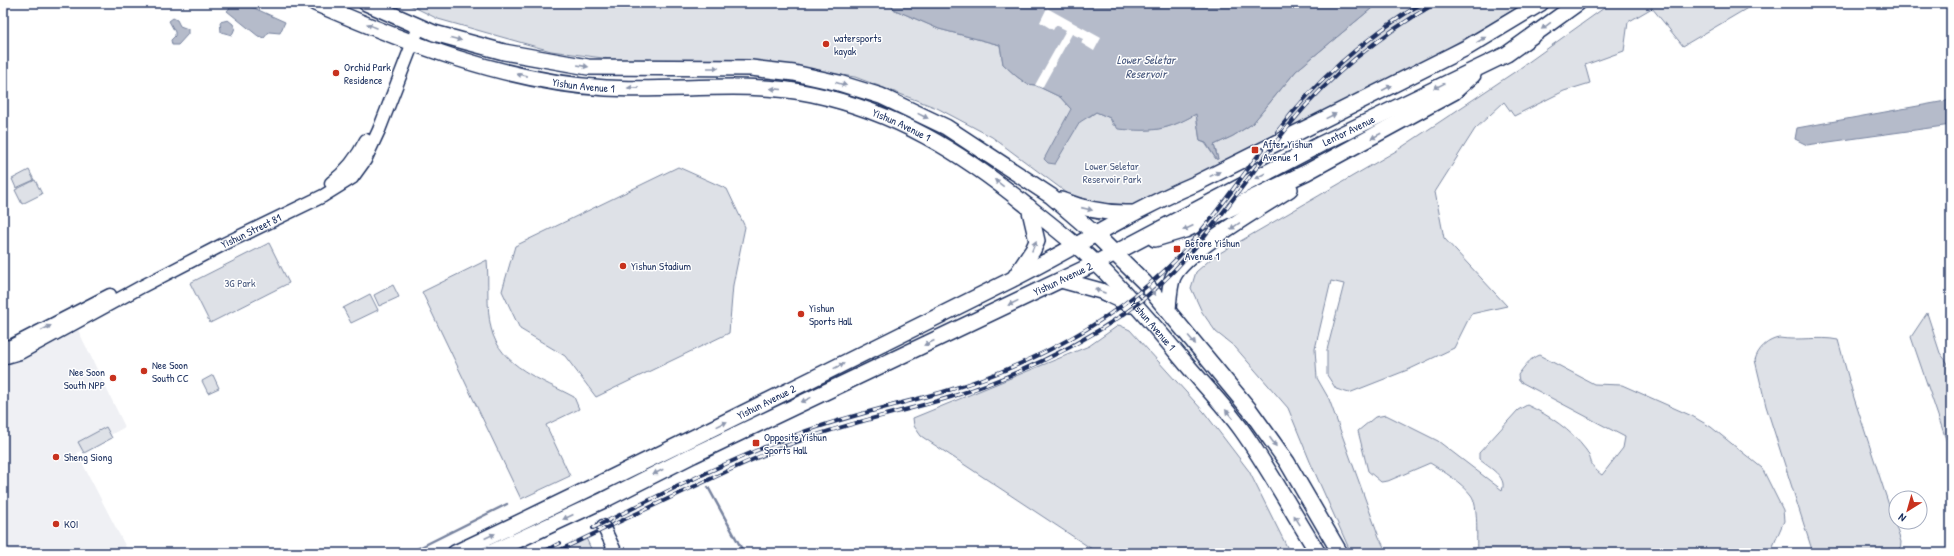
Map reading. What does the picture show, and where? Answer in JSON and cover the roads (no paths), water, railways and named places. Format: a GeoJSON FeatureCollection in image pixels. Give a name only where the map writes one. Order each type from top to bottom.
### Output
{"type":"FeatureCollection","features":[{"type":"Feature","properties":{"kind":"main road","name":"Yishun Avenue 1"},"geometry":{"type":"LineString","coordinates":[[315,3],[409,41],[501,71],[585,86],[651,88],[742,86],[811,94],[858,106],[892,118],[918,131],[994,179],[1096,263],[1160,333],[1240,428],[1318,553]]}},
{"type":"Feature","properties":{"kind":"main road","name":"Yishun Avenue 1"},"geometry":{"type":"LineString","coordinates":[[366,3],[414,25],[504,52],[588,67],[751,68],[794,73],[839,83],[881,96],[946,127],[1050,196],[1095,234],[1140,278],[1249,409],[1274,444],[1317,512],[1340,553]]}},
{"type":"Feature","properties":{"kind":"main road","name":"Lentor Avenue"},"geometry":{"type":"LineString","coordinates":[[1076,246],[1134,212],[1463,50],[1541,3]]}},
{"type":"Feature","properties":{"kind":"main road","name":"Lentor Avenue"},"geometry":{"type":"LineString","coordinates":[[1115,254],[1252,180],[1486,63],[1507,54],[1578,3]]}},
{"type":"Feature","properties":{"kind":"main road"},"geometry":{"type":"LineString","coordinates":[[1134,244],[1185,230],[1307,172],[1454,92],[1486,63]]}},
{"type":"Feature","properties":{"kind":"main road"},"geometry":{"type":"LineString","coordinates":[[946,127],[959,139],[960,143],[956,148],[947,148]]}},
{"type":"Feature","properties":{"kind":"main road"},"geometry":{"type":"LineString","coordinates":[[1168,310],[1174,276],[1186,260],[1212,241],[1349,150]]}},
{"type":"Feature","properties":{"kind":"main road"},"geometry":{"type":"LineString","coordinates":[[1050,196],[1090,209],[1113,213],[1134,212]]}},
{"type":"Feature","properties":{"kind":"main road"},"geometry":{"type":"LineString","coordinates":[[1014,278],[1033,250],[1037,241],[1029,207]]}},
{"type":"Feature","properties":{"kind":"main road","name":"Yishun Avenue 2"},"geometry":{"type":"LineString","coordinates":[[455,553],[587,491],[1076,246]]}},
{"type":"Feature","properties":{"kind":"main road","name":"Yishun Avenue 2"},"geometry":{"type":"LineString","coordinates":[[490,553],[604,500],[700,451],[1115,254]]}},
{"type":"Feature","properties":{"kind":"main road"},"geometry":{"type":"LineString","coordinates":[[1061,280],[1101,291],[1136,307]]}},
{"type":"Feature","properties":{"kind":"street","name":"Yishun Street 81"},"geometry":{"type":"LineString","coordinates":[[3,358],[20,353],[141,286],[316,199],[352,178],[365,160],[379,130],[414,25]]}},
{"type":"Feature","properties":{"kind":"street","name":"Yishun Street 81"},"geometry":{"type":"LineString","coordinates":[[3,347],[11,346],[332,183],[344,173],[359,154],[409,41]]}},
{"type":"Feature","properties":{"kind":"street"},"geometry":{"type":"LineString","coordinates":[[603,526],[616,553]]}},
{"type":"Feature","properties":{"kind":"water"},"geometry":{"type":"Polygon","coordinates":[[[234,3],[243,3],[285,22],[280,33],[269,32],[264,38],[258,36],[227,11],[234,3]]]}},
{"type":"Feature","properties":{"kind":"water"},"geometry":{"type":"Polygon","coordinates":[[[845,3],[893,3],[865,7],[845,3]]]}},
{"type":"Feature","properties":{"kind":"water","name":"Lower Seletar Reservoir"},"geometry":{"type":"Polygon","coordinates":[[[893,3],[1378,3],[1296,71],[1252,124],[1233,136],[1214,145],[1218,159],[1216,159],[1206,143],[1200,141],[1196,114],[1167,127],[1140,130],[1118,129],[1110,118],[1096,112],[1080,122],[1055,164],[1048,163],[1044,159],[1071,109],[1060,97],[1035,85],[1027,84],[1016,76],[1003,64],[1000,45],[939,29],[893,9],[893,3]]]}},
{"type":"Feature","properties":{"kind":"water"},"geometry":{"type":"Polygon","coordinates":[[[173,18],[177,20],[180,26],[188,29],[188,34],[178,45],[172,45],[171,40],[175,36],[175,32],[169,21],[173,18]]]}},
{"type":"Feature","properties":{"kind":"water"},"geometry":{"type":"Polygon","coordinates":[[[228,20],[235,28],[232,35],[221,32],[220,22],[228,20]]]}},
{"type":"Feature","properties":{"kind":"water"},"geometry":{"type":"Polygon","coordinates":[[[1951,100],[1951,125],[1807,145],[1795,139],[1797,128],[1951,100]]]}},
{"type":"Feature","properties":{"kind":"waterway"},"geometry":{"type":"LineString","coordinates":[[708,487],[744,553]]}},
{"type":"Feature","properties":{"kind":"waterway"},"geometry":{"type":"LineString","coordinates":[[409,553],[507,504]]}},
{"type":"Feature","properties":{"kind":"railway"},"geometry":{"type":"LineString","coordinates":[[1277,132],[1309,94],[1344,60],[1381,30],[1422,3]]}},
{"type":"Feature","properties":{"kind":"railway"},"geometry":{"type":"LineString","coordinates":[[554,553],[731,469],[787,445],[858,422],[951,397],[997,381],[1062,351],[1104,327],[1124,314],[1173,272],[1214,224],[1292,122],[1307,104],[1340,71],[1396,28],[1436,3]]}},
{"type":"Feature","properties":{"kind":"railway"},"geometry":{"type":"LineString","coordinates":[[593,528],[694,478],[772,444],[834,422],[974,382],[1030,359],[1056,346],[1107,316],[1170,266],[1212,218],[1263,149]]}},
{"type":"Feature","properties":{"kind":"railway"},"geometry":{"type":"LineString","coordinates":[[541,553],[560,543]]}},
{"type":"Feature","properties":{"kind":"place","name":"watersports kayak"},"geometry":{"type":"Point","coordinates":[826,44]}},
{"type":"Feature","properties":{"kind":"place","name":"Orchid Park Residence"},"geometry":{"type":"Point","coordinates":[336,73]}},
{"type":"Feature","properties":{"kind":"place","name":"After Yishun Avenue 1"},"geometry":{"type":"Point","coordinates":[1255,150]}},
{"type":"Feature","properties":{"kind":"place","name":"Before Yishun Avenue 1"},"geometry":{"type":"Point","coordinates":[1177,249]}},
{"type":"Feature","properties":{"kind":"place","name":"Yishun Stadium"},"geometry":{"type":"Point","coordinates":[623,266]}},
{"type":"Feature","properties":{"kind":"place","name":"Yishun Sports Hall"},"geometry":{"type":"Point","coordinates":[801,314]}},
{"type":"Feature","properties":{"kind":"place","name":"Nee Soon South CC"},"geometry":{"type":"Point","coordinates":[144,371]}},
{"type":"Feature","properties":{"kind":"place","name":"Nee Soon South NPP"},"geometry":{"type":"Point","coordinates":[113,378]}},
{"type":"Feature","properties":{"kind":"place","name":"Opposite Yishun Sports Hall"},"geometry":{"type":"Point","coordinates":[756,443]}},
{"type":"Feature","properties":{"kind":"place","name":"Sheng Siong"},"geometry":{"type":"Point","coordinates":[56,457]}},
{"type":"Feature","properties":{"kind":"place","name":"KOI"},"geometry":{"type":"Point","coordinates":[56,524]}},
{"type":"Feature","properties":{"kind":"park label","name":"Lower Seletar Reservoir Park"},"geometry":{"type":"Point","coordinates":[1112,172]}},
{"type":"Feature","properties":{"kind":"park label","name":"3G Park"},"geometry":{"type":"Point","coordinates":[240,283]}}]}
